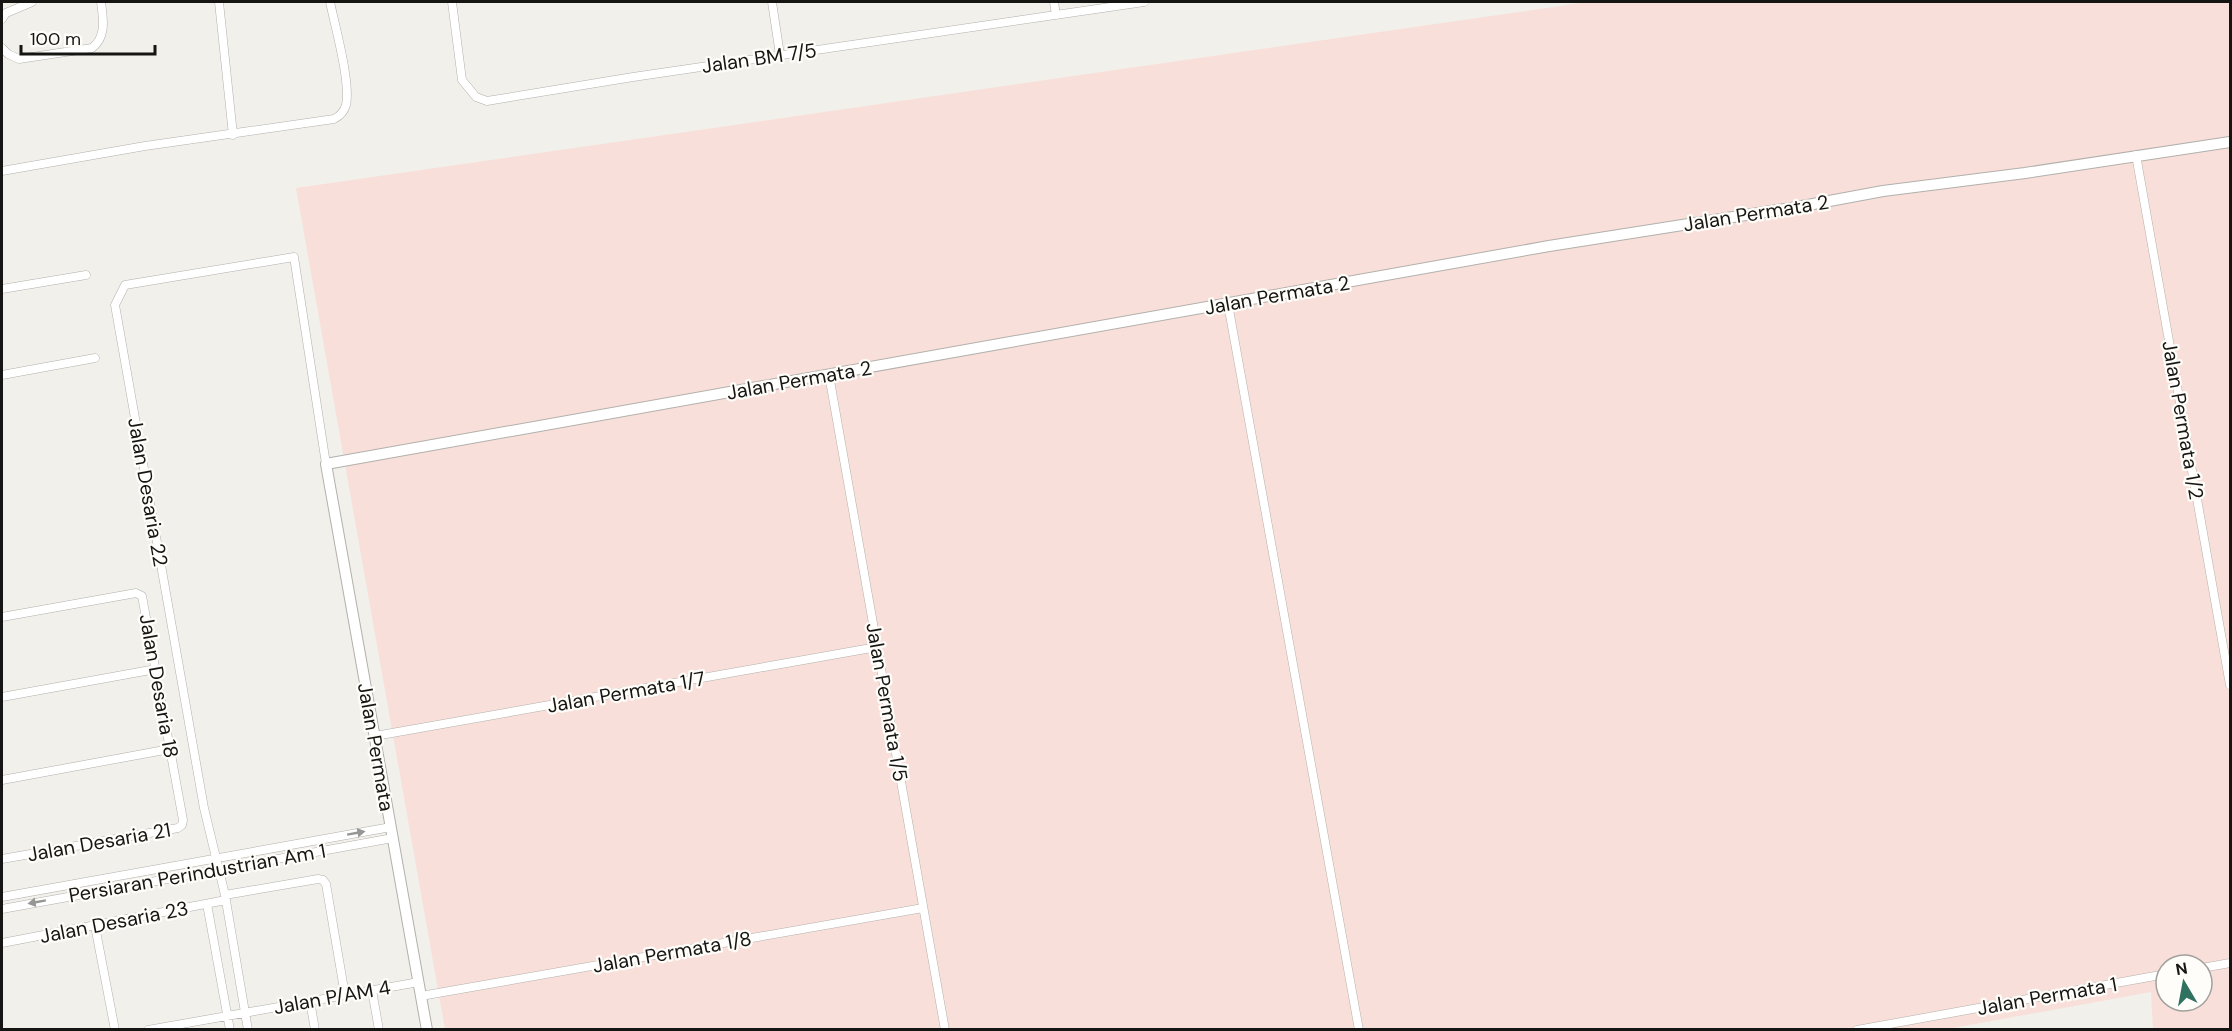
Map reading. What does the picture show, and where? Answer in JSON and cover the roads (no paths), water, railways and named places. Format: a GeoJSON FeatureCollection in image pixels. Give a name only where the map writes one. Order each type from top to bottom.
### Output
{"type":"FeatureCollection","features":[{"type":"Feature","properties":{"kind":"street"},"geometry":{"type":"LineString","coordinates":[[2,19],[6,13],[32,2]]}},
{"type":"Feature","properties":{"kind":"street"},"geometry":{"type":"LineString","coordinates":[[2,48],[8,54],[20,59],[92,48],[97,45],[102,35],[101,2]]}},
{"type":"Feature","properties":{"kind":"street"},"geometry":{"type":"LineString","coordinates":[[219,2],[233,135]]}},
{"type":"Feature","properties":{"kind":"street"},"geometry":{"type":"LineString","coordinates":[[2,171],[145,146],[328,121],[342,113],[346,103],[344,69],[330,2]]}},
{"type":"Feature","properties":{"kind":"street","name":"Jalan BM 7/5"},"geometry":{"type":"LineString","coordinates":[[452,2],[461,77],[473,94],[483,100],[1144,2]]}},
{"type":"Feature","properties":{"kind":"street"},"geometry":{"type":"LineString","coordinates":[[772,2],[780,55]]}},
{"type":"Feature","properties":{"kind":"street"},"geometry":{"type":"LineString","coordinates":[[1054,2],[1056,15]]}},
{"type":"Feature","properties":{"kind":"street","name":"Jalan Permata 2"},"geometry":{"type":"LineString","coordinates":[[326,464],[1549,246],[1797,207],[1883,191],[2025,173],[2230,142]]}},
{"type":"Feature","properties":{"kind":"street","name":"Jalan Permata 1/2"},"geometry":{"type":"LineString","coordinates":[[2136,155],[2230,685]]}},
{"type":"Feature","properties":{"kind":"street","name":"Jalan Desaria 22"},"geometry":{"type":"LineString","coordinates":[[248,1029],[226,897],[204,808],[115,305],[125,285],[294,257],[326,464]]}},
{"type":"Feature","properties":{"kind":"street"},"geometry":{"type":"LineString","coordinates":[[2,289],[86,274]]}},
{"type":"Feature","properties":{"kind":"street"},"geometry":{"type":"LineString","coordinates":[[1228,304],[1359,1029]]}},
{"type":"Feature","properties":{"kind":"street"},"geometry":{"type":"LineString","coordinates":[[2,375],[95,358]]}},
{"type":"Feature","properties":{"kind":"street","name":"Jalan Permata 1/5"},"geometry":{"type":"LineString","coordinates":[[829,375],[945,1029]]}},
{"type":"Feature","properties":{"kind":"street","name":"Jalan Permata"},"geometry":{"type":"LineString","coordinates":[[326,464],[427,1029]]}},
{"type":"Feature","properties":{"kind":"street","name":"Jalan Desaria 18"},"geometry":{"type":"LineString","coordinates":[[2,617],[138,593],[143,598],[182,812]]}},
{"type":"Feature","properties":{"kind":"street","name":"Jalan Permata 1/7"},"geometry":{"type":"LineString","coordinates":[[375,736],[877,648]]}},
{"type":"Feature","properties":{"kind":"street"},"geometry":{"type":"LineString","coordinates":[[2,697],[156,669]]}},
{"type":"Feature","properties":{"kind":"street"},"geometry":{"type":"LineString","coordinates":[[2,780],[170,749]]}},
{"type":"Feature","properties":{"kind":"street","name":"Jalan Desaria 21"},"geometry":{"type":"LineString","coordinates":[[2,860],[178,828],[183,823],[182,812]]}},
{"type":"Feature","properties":{"kind":"street","name":"Persiaran Perindustrian Am 1"},"geometry":{"type":"LineString","coordinates":[[2,897],[215,858],[392,832]]}},
{"type":"Feature","properties":{"kind":"street","name":"Persiaran Perindustrian Am 1"},"geometry":{"type":"LineString","coordinates":[[2,909],[219,870],[392,832]]}},
{"type":"Feature","properties":{"kind":"street","name":"Jalan Desaria 23"},"geometry":{"type":"LineString","coordinates":[[2,943],[207,904],[226,897],[318,879],[325,882],[345,994]]}},
{"type":"Feature","properties":{"kind":"street"},"geometry":{"type":"LineString","coordinates":[[207,904],[230,1029]]}},
{"type":"Feature","properties":{"kind":"street","name":"Jalan Permata 1/8"},"geometry":{"type":"LineString","coordinates":[[421,996],[923,908]]}},
{"type":"Feature","properties":{"kind":"street"},"geometry":{"type":"LineString","coordinates":[[95,926],[115,1029]]}},
{"type":"Feature","properties":{"kind":"street"},"geometry":{"type":"LineString","coordinates":[[2214,966],[2230,963]]}},
{"type":"Feature","properties":{"kind":"street","name":"Jalan Permata 1"},"geometry":{"type":"LineString","coordinates":[[1857,1029],[2154,977]]}},
{"type":"Feature","properties":{"kind":"street","name":"Jalan P/AM 4"},"geometry":{"type":"LineString","coordinates":[[148,1029],[418,982]]}},
{"type":"Feature","properties":{"kind":"street"},"geometry":{"type":"LineString","coordinates":[[372,990],[378,1029]]}},
{"type":"Feature","properties":{"kind":"street"},"geometry":{"type":"LineString","coordinates":[[310,1001],[315,1029]]}}]}
